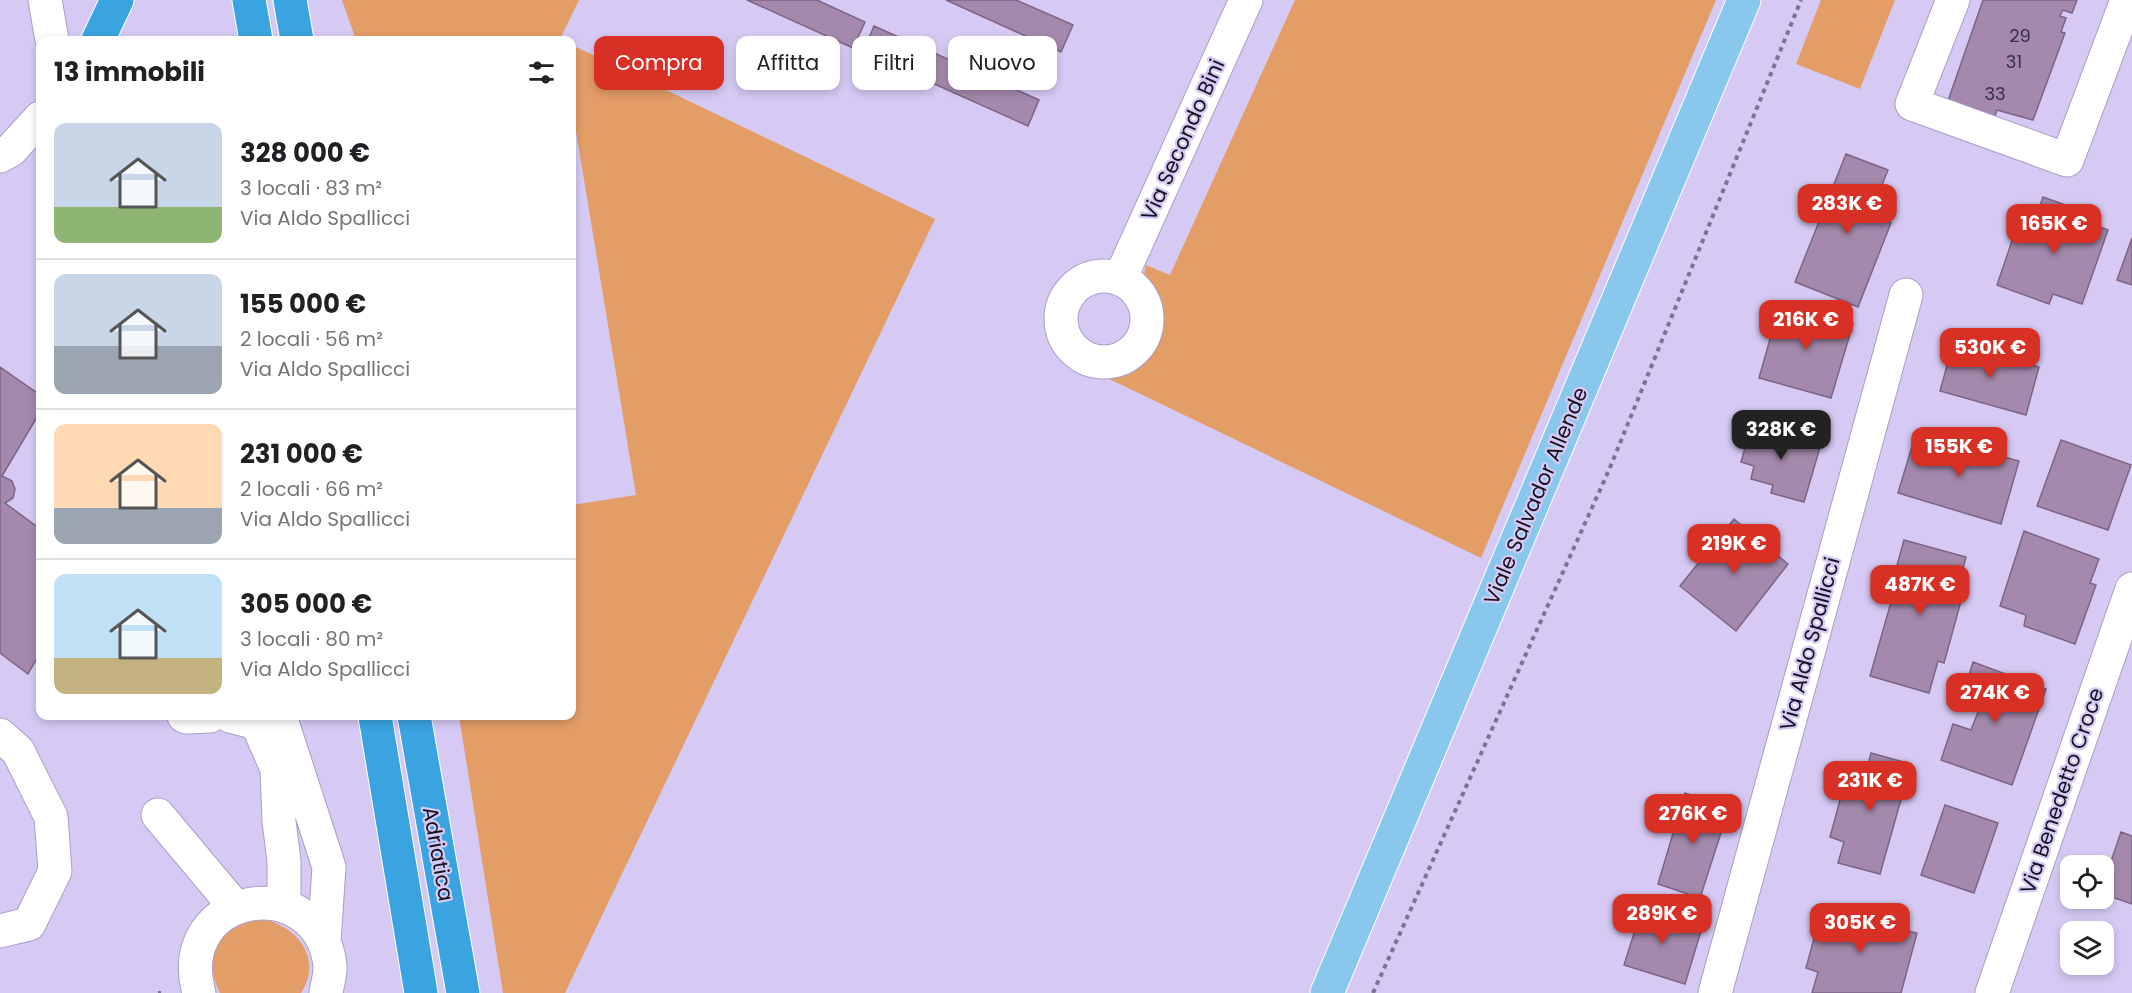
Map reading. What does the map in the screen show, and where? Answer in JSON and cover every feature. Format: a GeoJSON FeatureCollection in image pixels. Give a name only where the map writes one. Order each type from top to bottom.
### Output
{"type":"FeatureCollection","features":[{"type":"Feature","properties":{"kind":"highway"},"geometry":{"type":"LineString","coordinates":[[100,36],[117,0]]}},
{"type":"Feature","properties":{"kind":"highway"},"geometry":{"type":"LineString","coordinates":[[249,0],[255,36]]}},
{"type":"Feature","properties":{"kind":"highway"},"geometry":{"type":"LineString","coordinates":[[290,0],[296,36]]}},
{"type":"Feature","properties":{"kind":"highway","name":"Adriatica"},"geometry":{"type":"LineString","coordinates":[[376,720],[422,993]]}},
{"type":"Feature","properties":{"kind":"highway","name":"Adriatica"},"geometry":{"type":"LineString","coordinates":[[415,720],[463,993]]}},
{"type":"Feature","properties":{"kind":"main road","name":"Viale Salvador Allende"},"geometry":{"type":"LineString","coordinates":[[1327,993],[1744,0]]}},
{"type":"Feature","properties":{"kind":"street"},"geometry":{"type":"LineString","coordinates":[[45,0],[51,36]]}},
{"type":"Feature","properties":{"kind":"street","name":"Via Secondo Bini"},"geometry":{"type":"LineString","coordinates":[[1120,279],[1246,0]]}},
{"type":"Feature","properties":{"kind":"street"},"geometry":{"type":"LineString","coordinates":[[1953,0],[1912,105],[2067,160],[2127,0]]}},
{"type":"Feature","properties":{"kind":"street"},"geometry":{"type":"LineString","coordinates":[[0,156],[11,150],[36,122]]}},
{"type":"Feature","properties":{"kind":"street","name":"Via Aldo Spallicci"},"geometry":{"type":"LineString","coordinates":[[1715,993],[1906,295]]}},
{"type":"Feature","properties":{"kind":"street","name":"Via Benedetto Croce"},"geometry":{"type":"LineString","coordinates":[[1992,993],[2132,589]]}},
{"type":"Feature","properties":{"kind":"street"},"geometry":{"type":"LineString","coordinates":[[245,720],[257,723],[277,769],[279,821],[284,861],[284,906]]}},
{"type":"Feature","properties":{"kind":"street"},"geometry":{"type":"LineString","coordinates":[[281,720],[329,867],[330,974]]}},
{"type":"Feature","properties":{"kind":"street"},"geometry":{"type":"LineString","coordinates":[[0,735],[18,751],[51,817],[55,872],[29,924],[0,931]]}},
{"type":"Feature","properties":{"kind":"street"},"geometry":{"type":"LineString","coordinates":[[158,815],[235,907]]}},
{"type":"Feature","properties":{"kind":"street"},"geometry":{"type":"LineString","coordinates":[[199,993],[194,974],[197,947],[212,923],[235,907],[259,902],[284,906],[308,920],[330,974]]}},
{"type":"Feature","properties":{"kind":"path"},"geometry":{"type":"LineString","coordinates":[[1373,993],[1609,470],[1801,0]]}},
{"type":"Feature","properties":{"kind":"shaded area"},"geometry":{"type":"Polygon","coordinates":[[[342,0],[579,0],[561,36],[355,36],[342,0]]]}},
{"type":"Feature","properties":{"kind":"shaded area"},"geometry":{"type":"Polygon","coordinates":[[[1295,0],[1716,0],[1481,558],[1103,376],[1122,375],[1131,370],[1140,364],[1151,346],[1155,336],[1157,314],[1155,301],[1143,279],[1146,265],[1170,275],[1295,0]]]}},
{"type":"Feature","properties":{"kind":"shaded area"},"geometry":{"type":"Polygon","coordinates":[[[1821,0],[1895,0],[1860,89],[1796,64],[1821,0]]]}},
{"type":"Feature","properties":{"kind":"shaded area"},"geometry":{"type":"Polygon","coordinates":[[[576,47],[594,56],[594,90],[666,90],[935,219],[565,993],[503,993],[460,720],[576,720],[576,504],[636,495],[576,131],[576,47]]]}},
{"type":"Feature","properties":{"kind":"shaded area"},"geometry":{"type":"Polygon","coordinates":[[[263,919],[287,929],[303,946],[308,957],[309,968],[301,993],[220,993],[214,979],[213,966],[214,954],[219,943],[236,927],[263,919]]]}},
{"type":"Feature","properties":{"kind":"building"},"geometry":{"type":"Polygon","coordinates":[[[747,0],[817,0],[865,22],[859,36],[852,36],[852,48],[840,42],[840,36],[826,36],[747,0]]]}},
{"type":"Feature","properties":{"kind":"building"},"geometry":{"type":"Polygon","coordinates":[[[946,0],[1016,0],[1073,25],[1061,52],[1057,50],[1057,36],[1026,36],[946,0]]]}},
{"type":"Feature","properties":{"kind":"building"},"geometry":{"type":"Polygon","coordinates":[[[1983,0],[2077,0],[2072,13],[2063,10],[2060,16],[2066,18],[2061,32],[2065,33],[2033,120],[1997,110],[1993,121],[1951,106],[1949,98],[1983,0]]]}},
{"type":"Feature","properties":{"kind":"building"},"geometry":{"type":"Polygon","coordinates":[[[874,26],[896,36],[870,36],[874,26]]]}},
{"type":"Feature","properties":{"kind":"building"},"geometry":{"type":"Polygon","coordinates":[[[936,54],[948,59],[948,90],[1017,90],[1039,100],[1028,126],[936,85],[936,54]]]}},
{"type":"Feature","properties":{"kind":"building"},"geometry":{"type":"Polygon","coordinates":[[[1846,154],[1888,170],[1870,215],[1891,223],[1858,307],[1795,282],[1846,154]]]}},
{"type":"Feature","properties":{"kind":"building"},"geometry":{"type":"Polygon","coordinates":[[[2043,197],[2085,212],[2081,220],[2108,230],[2082,304],[2053,294],[2049,304],[1997,285],[2015,232],[2029,237],[2043,197]]]}},
{"type":"Feature","properties":{"kind":"building"},"geometry":{"type":"Polygon","coordinates":[[[2132,238],[2132,285],[2117,280],[2132,238]]]}},
{"type":"Feature","properties":{"kind":"building"},"geometry":{"type":"Polygon","coordinates":[[[1780,304],[1853,324],[1831,398],[1759,378],[1780,304]]]}},
{"type":"Feature","properties":{"kind":"building"},"geometry":{"type":"Polygon","coordinates":[[[1953,344],[2039,367],[2026,415],[1940,391],[1953,344]]]}},
{"type":"Feature","properties":{"kind":"building"},"geometry":{"type":"Polygon","coordinates":[[[0,367],[36,392],[36,419],[2,476],[12,481],[15,489],[13,498],[5,503],[36,526],[36,660],[28,674],[0,653],[0,367]]]}},
{"type":"Feature","properties":{"kind":"building"},"geometry":{"type":"Polygon","coordinates":[[[1752,424],[1821,444],[1804,502],[1771,493],[1773,485],[1751,479],[1754,466],[1741,462],[1752,424]]]}},
{"type":"Feature","properties":{"kind":"building"},"geometry":{"type":"Polygon","coordinates":[[[1916,433],[2019,461],[2001,524],[1898,493],[1916,433]]]}},
{"type":"Feature","properties":{"kind":"building"},"geometry":{"type":"Polygon","coordinates":[[[2061,440],[2131,465],[2108,530],[2037,506],[2061,440]]]}},
{"type":"Feature","properties":{"kind":"building"},"geometry":{"type":"Polygon","coordinates":[[[1734,519],[1788,564],[1736,631],[1680,586],[1734,519]]]}},
{"type":"Feature","properties":{"kind":"building"},"geometry":{"type":"Polygon","coordinates":[[[2024,531],[2099,559],[2090,583],[2096,585],[2075,644],[2024,626],[2026,615],[2000,606],[2024,531]]]}},
{"type":"Feature","properties":{"kind":"building"},"geometry":{"type":"Polygon","coordinates":[[[1904,540],[1966,557],[1958,588],[1964,590],[1944,663],[1938,661],[1929,693],[1870,676],[1897,581],[1893,580],[1904,540]]]}},
{"type":"Feature","properties":{"kind":"building"},"geometry":{"type":"Polygon","coordinates":[[[1973,662],[2046,689],[2012,785],[1941,760],[1953,724],[1971,730],[1980,707],[1961,701],[1973,662]]]}},
{"type":"Feature","properties":{"kind":"building"},"geometry":{"type":"Polygon","coordinates":[[[1871,753],[1911,764],[1880,874],[1838,863],[1844,842],[1830,837],[1849,767],[1866,772],[1871,753]]]}},
{"type":"Feature","properties":{"kind":"building"},"geometry":{"type":"Polygon","coordinates":[[[1685,793],[1729,808],[1700,898],[1658,884],[1685,793]]]}},
{"type":"Feature","properties":{"kind":"building"},"geometry":{"type":"Polygon","coordinates":[[[1945,805],[1998,823],[1974,893],[1921,875],[1945,805]]]}},
{"type":"Feature","properties":{"kind":"building"},"geometry":{"type":"Polygon","coordinates":[[[2121,832],[2132,836],[2132,904],[2114,898],[2113,855],[2121,832]]]}},
{"type":"Feature","properties":{"kind":"building"},"geometry":{"type":"Polygon","coordinates":[[[1645,899],[1663,905],[1659,918],[1701,931],[1685,984],[1624,965],[1645,899]]]}},
{"type":"Feature","properties":{"kind":"building"},"geometry":{"type":"Polygon","coordinates":[[[1864,908],[1900,919],[1897,929],[1917,933],[1901,993],[1812,993],[1818,972],[1806,968],[1822,909],[1859,919],[1864,908]]]}}]}
